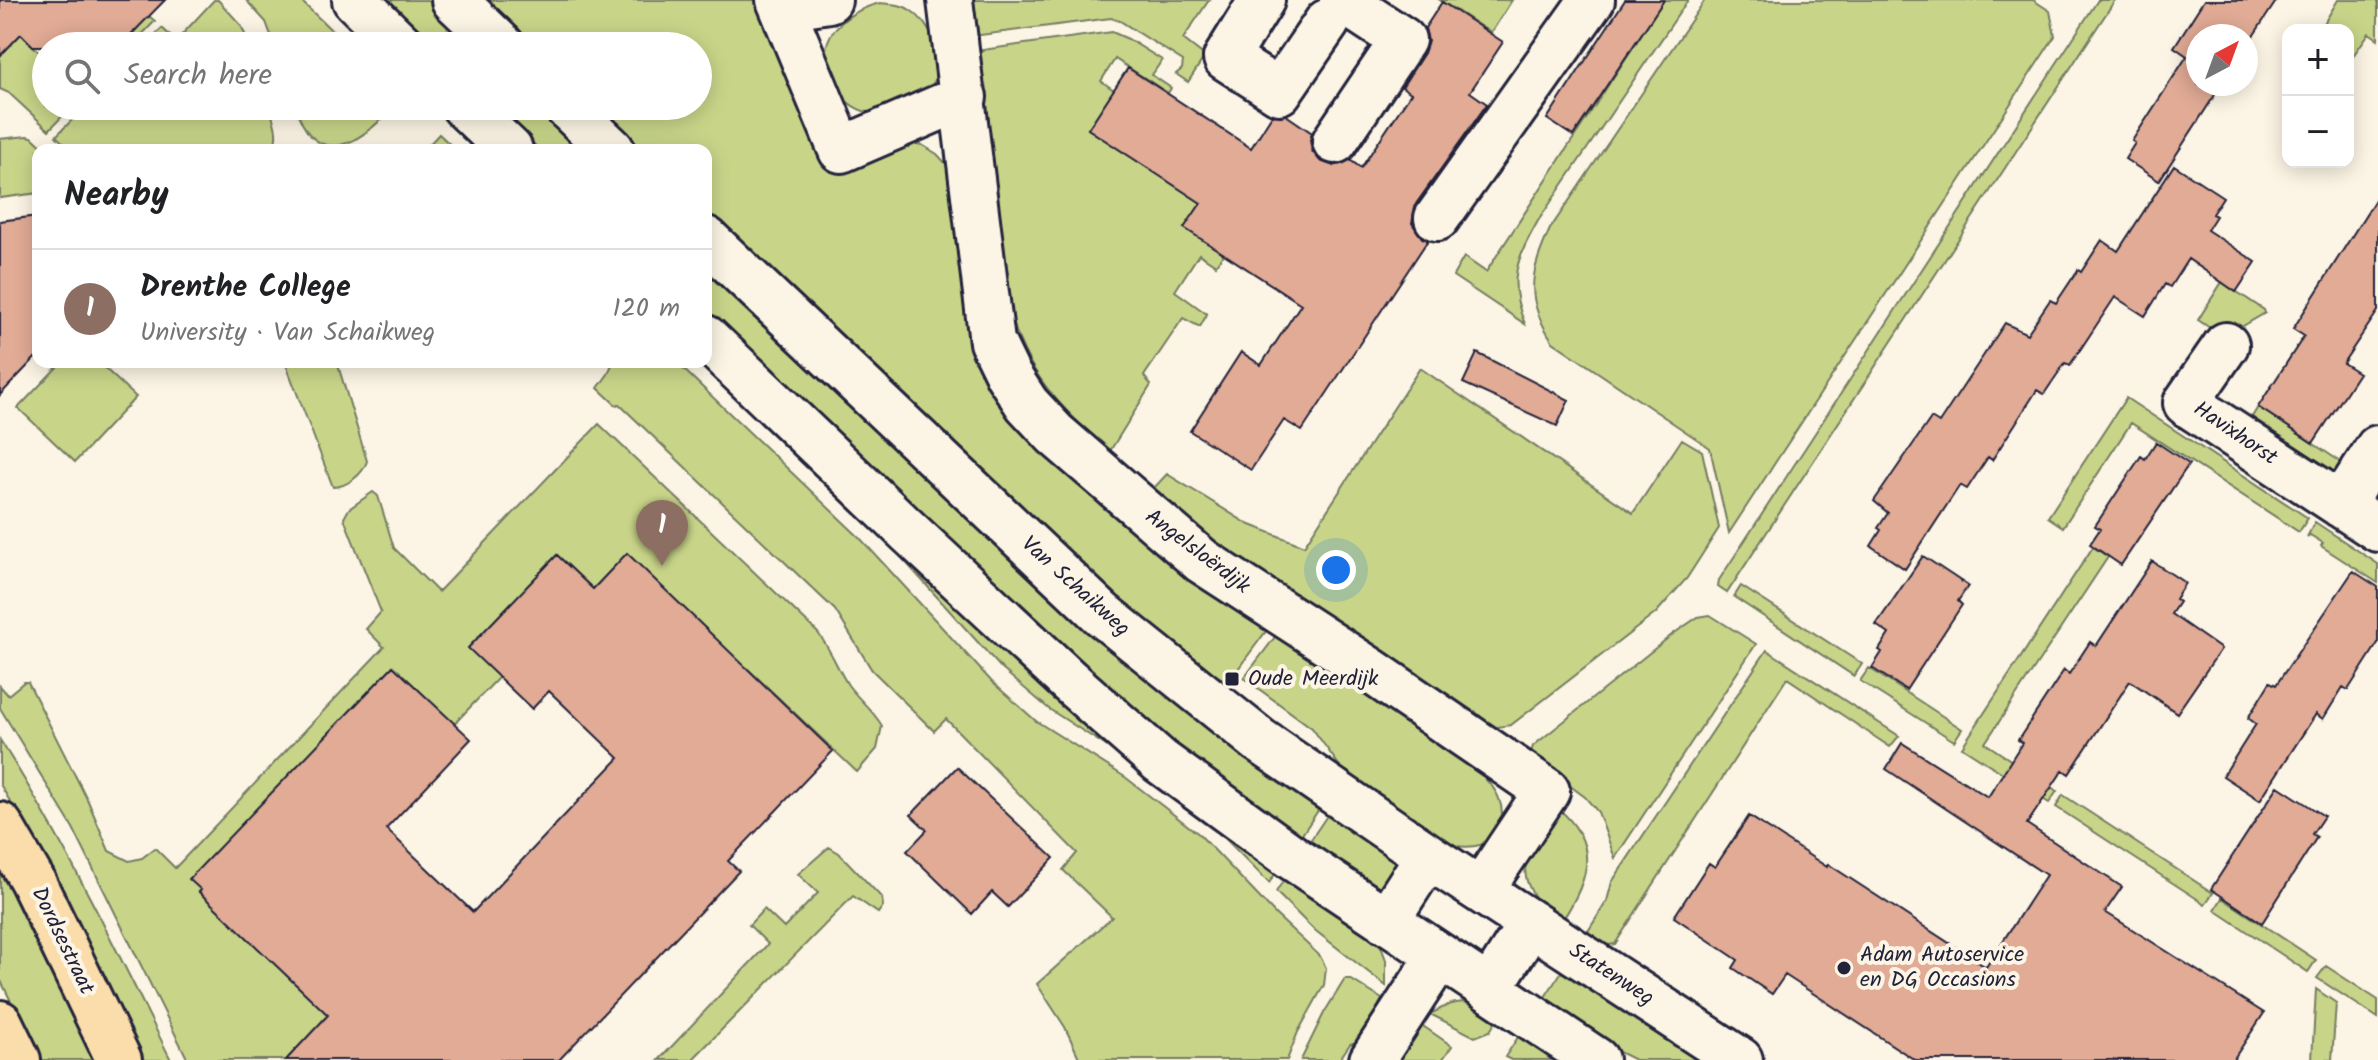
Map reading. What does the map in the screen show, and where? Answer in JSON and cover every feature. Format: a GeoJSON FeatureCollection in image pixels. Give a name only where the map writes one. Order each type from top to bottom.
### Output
{"type":"FeatureCollection","features":[{"type":"Feature","properties":{"kind":"main road","name":"Dordsestraat"},"geometry":{"type":"LineString","coordinates":[[0,825],[32,880],[119,1060]]}},
{"type":"Feature","properties":{"kind":"main road"},"geometry":{"type":"LineString","coordinates":[[0,1023],[18,1060]]}},
{"type":"Feature","properties":{"kind":"street"},"geometry":{"type":"LineString","coordinates":[[355,0],[388,32]]}},
{"type":"Feature","properties":{"kind":"street"},"geometry":{"type":"LineString","coordinates":[[454,0],[487,32]]}},
{"type":"Feature","properties":{"kind":"street"},"geometry":{"type":"LineString","coordinates":[[829,0],[781,4],[841,150],[964,97]]}},
{"type":"Feature","properties":{"kind":"street","name":"Angelsloërdijk"},"geometry":{"type":"LineString","coordinates":[[950,0],[992,342],[1008,375],[1027,404],[1055,434],[1202,561],[1442,718],[1547,791],[1481,890]]}},
{"type":"Feature","properties":{"kind":"street"},"geometry":{"type":"LineString","coordinates":[[1262,0],[1226,58],[1279,92],[1335,11],[1403,40],[1335,141]]}},
{"type":"Feature","properties":{"kind":"street"},"geometry":{"type":"LineString","coordinates":[[1437,218],[1592,0]]}},
{"type":"Feature","properties":{"kind":"street"},"geometry":{"type":"LineString","coordinates":[[479,120],[504,144]]}},
{"type":"Feature","properties":{"kind":"street"},"geometry":{"type":"LineString","coordinates":[[581,120],[606,144]]}},
{"type":"Feature","properties":{"kind":"street","name":"Van Schaikweg"},"geometry":{"type":"LineString","coordinates":[[712,245],[1102,614],[1259,740],[1481,890]]}},
{"type":"Feature","properties":{"kind":"street"},"geometry":{"type":"LineString","coordinates":[[712,344],[920,543],[1160,761],[1250,828],[1596,1060]]}},
{"type":"Feature","properties":{"kind":"street","name":"Havixhorst"},"geometry":{"type":"LineString","coordinates":[[2226,345],[2186,403],[2378,529]]}},
{"type":"Feature","properties":{"kind":"street"},"geometry":{"type":"LineString","coordinates":[[2341,505],[2378,448]]}},
{"type":"Feature","properties":{"kind":"street"},"geometry":{"type":"LineString","coordinates":[[1386,921],[1428,856]]}},
{"type":"Feature","properties":{"kind":"street","name":"Statenweg"},"geometry":{"type":"LineString","coordinates":[[1481,890],[1740,1060]]}},
{"type":"Feature","properties":{"kind":"street"},"geometry":{"type":"LineString","coordinates":[[1489,989],[1531,923]]}},
{"type":"Feature","properties":{"kind":"street"},"geometry":{"type":"LineString","coordinates":[[1372,1060],[1439,957]]}},
{"type":"Feature","properties":{"kind":"green space"},"geometry":{"type":"Polygon","coordinates":[[[214,0],[218,0],[244,32],[184,32],[214,0]]]}},
{"type":"Feature","properties":{"kind":"green space"},"geometry":{"type":"Polygon","coordinates":[[[246,0],[300,0],[333,32],[270,32],[266,22],[246,0]]]}},
{"type":"Feature","properties":{"kind":"green space"},"geometry":{"type":"Polygon","coordinates":[[[385,0],[431,0],[458,26],[459,32],[418,32],[385,0]]]}},
{"type":"Feature","properties":{"kind":"green space"},"geometry":{"type":"Polygon","coordinates":[[[481,0],[765,0],[817,124],[922,145],[937,154],[949,167],[977,333],[1272,623],[1229,681],[1182,663],[995,497],[712,223],[712,144],[630,144],[605,120],[712,120],[712,32],[514,32],[481,0]]]}},
{"type":"Feature","properties":{"kind":"green space"},"geometry":{"type":"Polygon","coordinates":[[[968,0],[1209,0],[1183,39],[1205,56],[1188,82],[1176,74],[1182,69],[1183,61],[1111,18],[973,36],[968,0]]]}},
{"type":"Feature","properties":{"kind":"green space"},"geometry":{"type":"Polygon","coordinates":[[[1440,0],[1512,0],[1491,33],[1440,0]]]}},
{"type":"Feature","properties":{"kind":"green space"},"geometry":{"type":"Polygon","coordinates":[[[1664,0],[1688,0],[1538,221],[1519,259],[1516,295],[1525,324],[1453,276],[1464,257],[1486,272],[1664,0]]]}},
{"type":"Feature","properties":{"kind":"green space"},"geometry":{"type":"Polygon","coordinates":[[[1705,0],[2033,0],[2050,11],[2055,36],[1729,533],[1710,448],[1553,342],[1537,312],[1533,286],[1538,259],[1550,229],[1705,0]]]}},
{"type":"Feature","properties":{"kind":"green space"},"geometry":{"type":"Polygon","coordinates":[[[2098,0],[2115,0],[1727,593],[1718,587],[1719,580],[2098,0]]]}},
{"type":"Feature","properties":{"kind":"green space"},"geometry":{"type":"Polygon","coordinates":[[[2338,0],[2378,0],[2378,39],[2369,33],[2354,54],[2354,24],[2324,24],[2338,0]]]}},
{"type":"Feature","properties":{"kind":"green space"},"geometry":{"type":"Polygon","coordinates":[[[880,3],[903,7],[918,16],[936,47],[938,71],[925,92],[884,110],[871,112],[853,106],[840,94],[828,67],[826,49],[829,38],[842,22],[860,10],[880,3]]]}},
{"type":"Feature","properties":{"kind":"green space"},"geometry":{"type":"Polygon","coordinates":[[[149,16],[155,21],[144,32],[134,32],[149,16]]]}},
{"type":"Feature","properties":{"kind":"green space"},"geometry":{"type":"Polygon","coordinates":[[[1112,32],[1162,60],[1152,75],[1171,88],[1168,93],[1115,59],[1101,81],[1114,90],[1088,129],[1201,203],[1185,228],[1224,253],[1216,265],[1199,254],[1175,291],[1207,314],[1200,327],[1183,318],[1144,376],[1151,385],[1110,451],[1047,388],[1024,351],[1016,330],[1009,307],[975,51],[1112,32]]]}},
{"type":"Feature","properties":{"kind":"green space"},"geometry":{"type":"Polygon","coordinates":[[[21,34],[32,45],[32,114],[9,93],[0,89],[0,56],[21,34]]]}},
{"type":"Feature","properties":{"kind":"green space"},"geometry":{"type":"Polygon","coordinates":[[[38,120],[59,120],[49,130],[38,120]]]}},
{"type":"Feature","properties":{"kind":"green space"},"geometry":{"type":"Polygon","coordinates":[[[72,120],[273,120],[276,128],[275,144],[65,144],[56,136],[72,120]]]}},
{"type":"Feature","properties":{"kind":"green space"},"geometry":{"type":"Polygon","coordinates":[[[301,120],[381,120],[354,140],[343,144],[325,144],[315,140],[301,120]]]}},
{"type":"Feature","properties":{"kind":"green space"},"geometry":{"type":"Polygon","coordinates":[[[509,120],[557,120],[582,144],[534,144],[509,120]]]}},
{"type":"Feature","properties":{"kind":"green space"},"geometry":{"type":"Polygon","coordinates":[[[439,134],[450,144],[430,144],[439,134]]]}},
{"type":"Feature","properties":{"kind":"green space"},"geometry":{"type":"Polygon","coordinates":[[[27,136],[40,144],[32,144],[32,194],[0,198],[0,139],[27,136]]]}},
{"type":"Feature","properties":{"kind":"green space"},"geometry":{"type":"Polygon","coordinates":[[[712,268],[1323,803],[1293,848],[1151,742],[874,468],[712,316],[712,268]]]}},
{"type":"Feature","properties":{"kind":"green space"},"geometry":{"type":"Polygon","coordinates":[[[2222,282],[2265,313],[2224,337],[2198,320],[2222,282]]]}},
{"type":"Feature","properties":{"kind":"green space"},"geometry":{"type":"Polygon","coordinates":[[[56,368],[105,368],[136,397],[75,462],[18,408],[56,368]]]}},
{"type":"Feature","properties":{"kind":"green space"},"geometry":{"type":"Polygon","coordinates":[[[287,368],[339,368],[367,461],[358,475],[333,487],[287,368]]]}},
{"type":"Feature","properties":{"kind":"green space"},"geometry":{"type":"Polygon","coordinates":[[[610,368],[682,368],[859,537],[992,682],[1036,721],[1125,777],[1200,835],[1320,956],[1326,968],[1324,985],[1298,1032],[1287,1060],[1080,1060],[1065,1027],[1037,984],[1112,917],[1063,870],[1077,853],[946,719],[934,731],[872,670],[835,610],[619,404],[616,405],[598,388],[610,368]]]}},
{"type":"Feature","properties":{"kind":"green space"},"geometry":{"type":"Polygon","coordinates":[[[706,368],[1282,864],[1269,883],[1203,816],[1140,768],[1049,709],[1002,669],[883,537],[706,368]]]}},
{"type":"Feature","properties":{"kind":"green space"},"geometry":{"type":"Polygon","coordinates":[[[1420,368],[1633,513],[1682,439],[1702,451],[1719,528],[1687,578],[1656,613],[1511,725],[1491,728],[1475,711],[1472,714],[1415,672],[1205,535],[1153,489],[1167,474],[1248,524],[1304,546],[1420,368]]]}},
{"type":"Feature","properties":{"kind":"green space"},"geometry":{"type":"Polygon","coordinates":[[[2126,398],[2308,518],[2299,532],[2131,423],[2063,527],[2048,517],[2126,398]]]}},
{"type":"Feature","properties":{"kind":"green space"},"geometry":{"type":"Polygon","coordinates":[[[2258,407],[2350,468],[2344,478],[2252,417],[2258,407]]]}},
{"type":"Feature","properties":{"kind":"green space"},"geometry":{"type":"Polygon","coordinates":[[[599,424],[818,633],[848,685],[882,726],[877,749],[857,772],[747,668],[713,704],[713,636],[627,554],[593,589],[557,555],[469,647],[499,677],[454,724],[393,666],[190,879],[201,890],[199,892],[328,1015],[286,1060],[188,1060],[73,828],[0,708],[0,686],[8,695],[28,682],[88,801],[109,851],[129,861],[142,858],[155,848],[175,868],[384,647],[366,629],[381,612],[344,518],[349,509],[373,492],[378,496],[394,548],[438,592],[599,424]]]}},
{"type":"Feature","properties":{"kind":"green space"},"geometry":{"type":"Polygon","coordinates":[[[2315,522],[2378,564],[2378,583],[2321,546],[2323,543],[2310,535],[2307,537],[2315,522]]]}},
{"type":"Feature","properties":{"kind":"green space"},"geometry":{"type":"Polygon","coordinates":[[[2093,547],[2108,557],[1985,743],[2057,791],[2049,803],[1962,747],[2093,547]]]}},
{"type":"Feature","properties":{"kind":"green space"},"geometry":{"type":"Polygon","coordinates":[[[1741,586],[1862,664],[1854,676],[1734,597],[1741,586]]]}},
{"type":"Feature","properties":{"kind":"green space"},"geometry":{"type":"Polygon","coordinates":[[[1710,615],[1756,644],[1615,858],[1598,812],[1585,797],[1530,756],[1533,746],[1673,634],[1698,617],[1710,615]]]}},
{"type":"Feature","properties":{"kind":"green space"},"geometry":{"type":"Polygon","coordinates":[[[1281,629],[1491,773],[1486,780],[1498,797],[1502,818],[1495,836],[1471,847],[1442,843],[1349,779],[1312,728],[1244,678],[1281,629]]]}},
{"type":"Feature","properties":{"kind":"green space"},"geometry":{"type":"Polygon","coordinates":[[[1767,650],[1899,736],[1890,747],[1787,678],[1615,944],[1580,944],[1607,901],[1612,882],[1767,650]]]}},
{"type":"Feature","properties":{"kind":"green space"},"geometry":{"type":"Polygon","coordinates":[[[1869,668],[1962,729],[1954,741],[1860,681],[1869,668]]]}},
{"type":"Feature","properties":{"kind":"green space"},"geometry":{"type":"Polygon","coordinates":[[[0,740],[68,857],[171,1060],[144,1060],[56,882],[0,784],[0,740]]]}},
{"type":"Feature","properties":{"kind":"green space"},"geometry":{"type":"Polygon","coordinates":[[[2063,795],[2213,893],[2205,904],[2056,807],[2063,795]]]}},
{"type":"Feature","properties":{"kind":"green space"},"geometry":{"type":"Polygon","coordinates":[[[1332,808],[1408,856],[1380,904],[1302,853],[1332,808]]]}},
{"type":"Feature","properties":{"kind":"green space"},"geometry":{"type":"Polygon","coordinates":[[[1560,810],[1574,824],[1582,839],[1586,867],[1576,896],[1559,926],[1534,896],[1525,868],[1533,847],[1560,810]]]}},
{"type":"Feature","properties":{"kind":"green space"},"geometry":{"type":"Polygon","coordinates":[[[829,847],[839,853],[882,898],[883,906],[878,913],[853,896],[692,1060],[659,1060],[768,944],[749,925],[764,909],[784,928],[818,893],[798,874],[829,847]]]}},
{"type":"Feature","properties":{"kind":"green space"},"geometry":{"type":"Polygon","coordinates":[[[0,865],[99,1060],[40,1060],[0,979],[0,865]]]}},
{"type":"Feature","properties":{"kind":"green space"},"geometry":{"type":"Polygon","coordinates":[[[1290,870],[1379,941],[1386,960],[1386,986],[1312,928],[1276,892],[1290,870]]]}},
{"type":"Feature","properties":{"kind":"green space"},"geometry":{"type":"Polygon","coordinates":[[[2222,898],[2316,960],[2308,972],[2215,910],[2222,898]]]}},
{"type":"Feature","properties":{"kind":"green space"},"geometry":{"type":"Polygon","coordinates":[[[1568,962],[1721,1060],[1635,1060],[1555,1020],[1539,1006],[1568,962]]]}},
{"type":"Feature","properties":{"kind":"green space"},"geometry":{"type":"Polygon","coordinates":[[[2326,966],[2378,1000],[2378,1018],[2317,978],[2326,966]]]}},
{"type":"Feature","properties":{"kind":"green space"},"geometry":{"type":"Polygon","coordinates":[[[1345,979],[1382,999],[1362,1040],[1350,1044],[1339,1060],[1301,1060],[1324,1013],[1345,979]]]}},
{"type":"Feature","properties":{"kind":"green space"},"geometry":{"type":"Polygon","coordinates":[[[2316,989],[2336,1003],[2332,1060],[2312,1060],[2316,989]]]}},
{"type":"Feature","properties":{"kind":"green space"},"geometry":{"type":"Polygon","coordinates":[[[1463,1002],[1501,1013],[1490,1031],[1475,1037],[1430,1014],[1450,1004],[1463,1002]]]}},
{"type":"Feature","properties":{"kind":"green space"},"geometry":{"type":"Polygon","coordinates":[[[1420,1024],[1452,1046],[1442,1060],[1391,1060],[1420,1024]]]}},
{"type":"Feature","properties":{"kind":"green space"},"geometry":{"type":"Polygon","coordinates":[[[1524,1028],[1575,1060],[1511,1060],[1505,1057],[1524,1028]]]}},
{"type":"Feature","properties":{"kind":"building"},"geometry":{"type":"Polygon","coordinates":[[[0,0],[165,0],[134,32],[32,32],[32,45],[21,34],[0,56],[0,0]]]}},
{"type":"Feature","properties":{"kind":"building"},"geometry":{"type":"Polygon","coordinates":[[[1625,0],[1664,0],[1573,136],[1547,119],[1625,0]]]}},
{"type":"Feature","properties":{"kind":"building"},"geometry":{"type":"Polygon","coordinates":[[[2204,0],[2277,0],[2258,29],[2258,24],[2189,24],[2204,0]]]}},
{"type":"Feature","properties":{"kind":"building"},"geometry":{"type":"Polygon","coordinates":[[[1442,2],[1503,42],[1470,92],[1487,104],[1416,204],[1412,223],[1422,238],[1428,240],[1302,431],[1284,420],[1251,470],[1190,431],[1241,352],[1261,365],[1301,304],[1184,228],[1201,203],[1088,129],[1128,68],[1251,148],[1272,115],[1286,115],[1312,133],[1312,151],[1320,161],[1334,166],[1350,160],[1361,168],[1411,93],[1402,87],[1424,53],[1428,41],[1425,28],[1442,2]]]}},
{"type":"Feature","properties":{"kind":"building"},"geometry":{"type":"Polygon","coordinates":[[[2186,28],[2186,55],[2174,47],[2186,28]]]}},
{"type":"Feature","properties":{"kind":"building"},"geometry":{"type":"Polygon","coordinates":[[[2186,58],[2186,96],[2214,96],[2159,181],[2125,159],[2135,143],[2132,141],[2186,58]]]}},
{"type":"Feature","properties":{"kind":"building"},"geometry":{"type":"Polygon","coordinates":[[[2174,165],[2223,197],[2212,214],[2216,216],[2207,230],[2256,262],[2236,292],[2188,259],[2170,287],[2165,284],[2145,316],[2115,297],[2070,365],[2065,363],[2044,394],[2037,390],[1992,460],[1988,457],[1967,489],[1960,485],[1905,569],[1871,546],[1888,513],[1874,501],[1931,418],[1939,423],[2005,323],[2027,334],[2050,300],[2056,303],[2078,270],[2081,272],[2102,240],[2118,251],[2174,165]]]}},
{"type":"Feature","properties":{"kind":"building"},"geometry":{"type":"Polygon","coordinates":[[[2378,195],[2378,311],[2343,363],[2359,373],[2313,443],[2258,407],[2304,336],[2293,329],[2378,195]]]}},
{"type":"Feature","properties":{"kind":"building"},"geometry":{"type":"Polygon","coordinates":[[[32,217],[32,361],[0,395],[0,221],[32,217]]]}},
{"type":"Feature","properties":{"kind":"building"},"geometry":{"type":"Polygon","coordinates":[[[1477,353],[1569,400],[1557,426],[1463,383],[1477,353]]]}},
{"type":"Feature","properties":{"kind":"building"},"geometry":{"type":"Polygon","coordinates":[[[2156,442],[2189,464],[2121,565],[2090,544],[2100,529],[2095,526],[2141,456],[2145,459],[2156,442]]]}},
{"type":"Feature","properties":{"kind":"building"},"geometry":{"type":"Polygon","coordinates":[[[627,553],[833,751],[728,861],[739,871],[559,1060],[286,1060],[328,1015],[189,879],[393,666],[471,739],[386,829],[473,912],[619,758],[549,691],[532,709],[468,648],[557,555],[593,589],[627,553]]]}},
{"type":"Feature","properties":{"kind":"building"},"geometry":{"type":"Polygon","coordinates":[[[1923,556],[1968,586],[1958,601],[1962,605],[1906,690],[1872,668],[1889,634],[1876,625],[1923,556]]]}},
{"type":"Feature","properties":{"kind":"building"},"geometry":{"type":"Polygon","coordinates":[[[2152,561],[2185,583],[2175,599],[2179,602],[2171,614],[2221,649],[2177,713],[2130,681],[2069,774],[2063,770],[2027,824],[2122,887],[2105,912],[2264,1013],[2233,1060],[1915,1060],[1785,975],[1772,994],[1733,968],[1738,960],[1674,917],[1709,863],[1715,867],[1749,816],[1986,967],[2046,875],[1886,769],[1902,743],[1988,797],[2022,743],[2018,740],[2064,670],[2069,674],[2090,642],[2096,646],[2152,561]]]}},
{"type":"Feature","properties":{"kind":"building"},"geometry":{"type":"Polygon","coordinates":[[[2353,571],[2378,587],[2378,643],[2348,690],[2343,687],[2323,719],[2316,714],[2260,800],[2223,776],[2256,724],[2248,718],[2270,682],[2276,685],[2353,571]]]}},
{"type":"Feature","properties":{"kind":"building"},"geometry":{"type":"Polygon","coordinates":[[[957,767],[1054,858],[1008,907],[992,892],[972,914],[907,851],[927,830],[911,815],[957,767]]]}},
{"type":"Feature","properties":{"kind":"building"},"geometry":{"type":"Polygon","coordinates":[[[2278,786],[2324,816],[2312,834],[2317,837],[2262,923],[2211,889],[2278,786]]]}},
{"type":"Feature","properties":{"kind":"place","name":"Drenthe College"},"geometry":{"type":"Point","coordinates":[662,566]}},
{"type":"Feature","properties":{"kind":"place","name":"Oude Meerdijk"},"geometry":{"type":"Point","coordinates":[1232,679]}},
{"type":"Feature","properties":{"kind":"place","name":"Adam Autoservice en DG Occasions"},"geometry":{"type":"Point","coordinates":[1844,968]}}]}
